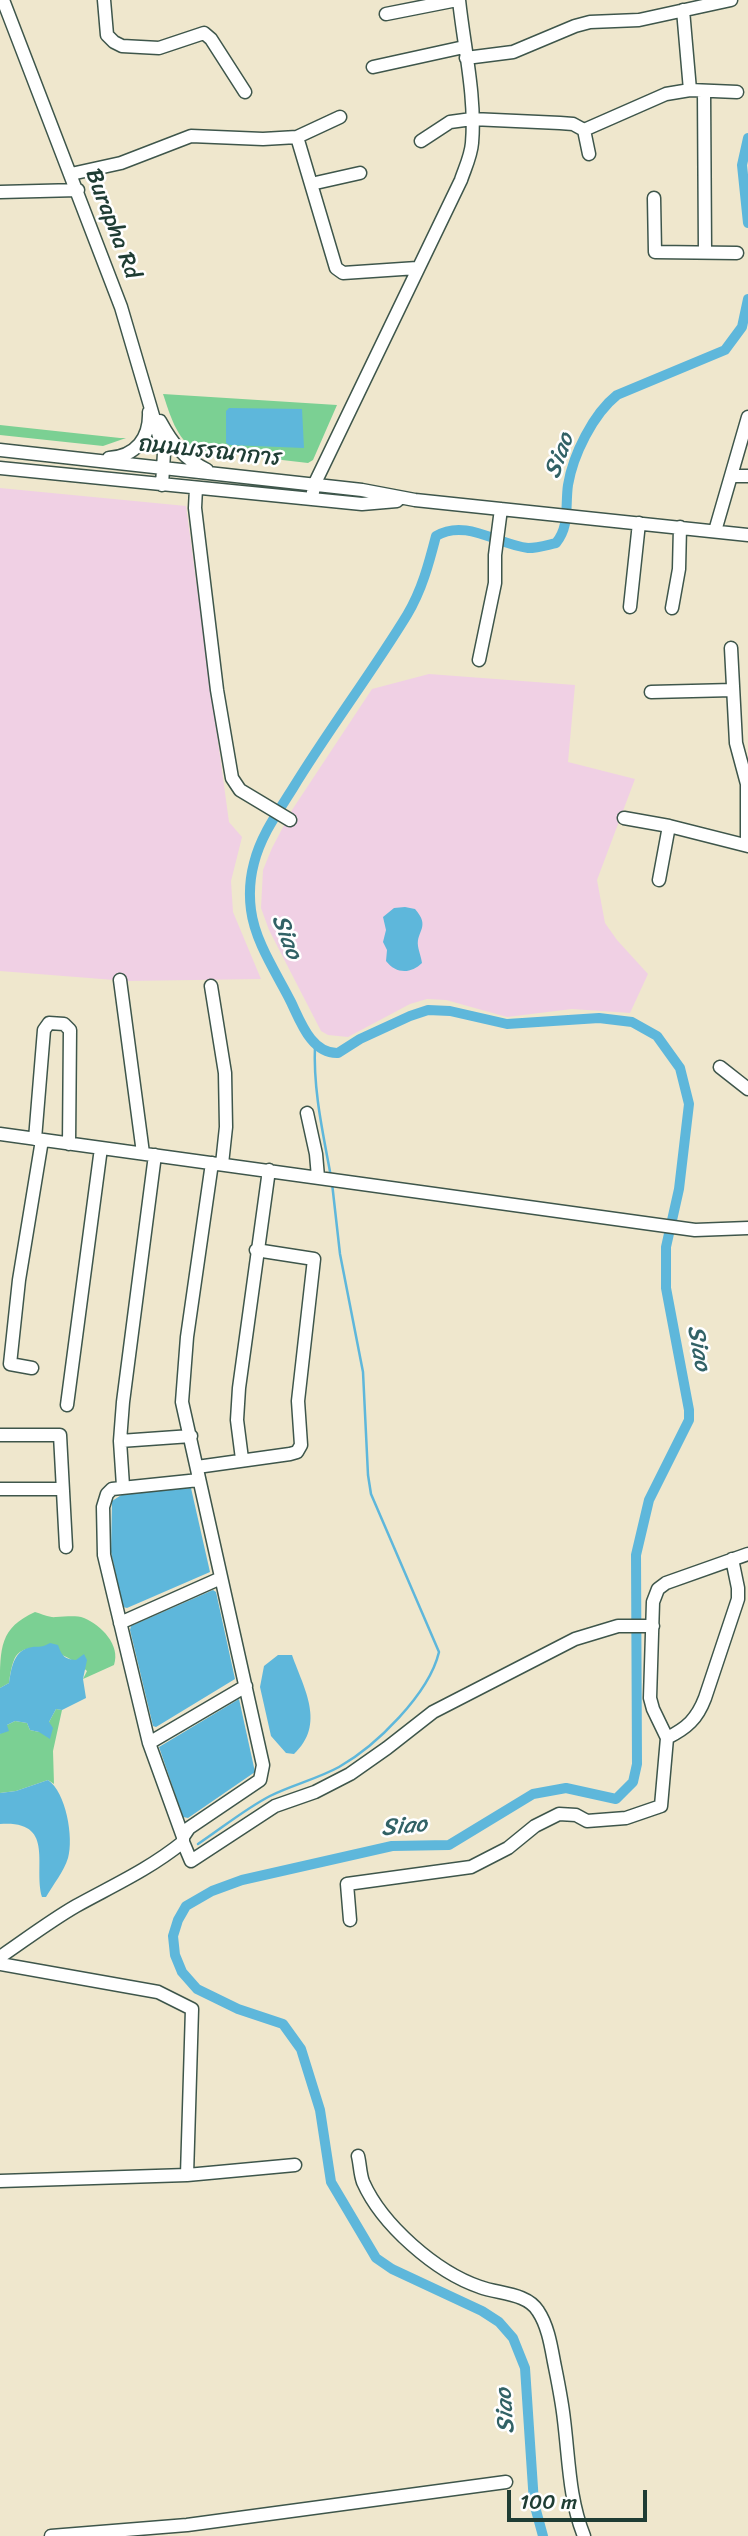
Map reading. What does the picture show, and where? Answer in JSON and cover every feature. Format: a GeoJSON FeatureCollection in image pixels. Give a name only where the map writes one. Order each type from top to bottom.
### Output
{"type":"FeatureCollection","features":[{"type":"Feature","properties":{"kind":"street","name":"Burapha Rd"},"geometry":{"type":"LineString","coordinates":[[3,0],[5,20],[78,190],[108,268],[164,453],[162,485]]}},
{"type":"Feature","properties":{"kind":"street"},"geometry":{"type":"LineString","coordinates":[[104,0],[107,35],[114,42],[122,46],[159,48],[204,33],[211,39],[245,92]]}},
{"type":"Feature","properties":{"kind":"street"},"geometry":{"type":"LineString","coordinates":[[312,499],[314,485],[469,159],[472,145],[472,119],[458,0],[386,14]]}},
{"type":"Feature","properties":{"kind":"street"},"geometry":{"type":"LineString","coordinates":[[373,67],[465,53],[513,52],[590,22],[630,21],[683,10],[709,1],[730,0]]}},
{"type":"Feature","properties":{"kind":"street"},"geometry":{"type":"LineString","coordinates":[[683,10],[690,90]]}},
{"type":"Feature","properties":{"kind":"street"},"geometry":{"type":"LineString","coordinates":[[584,130],[658,96],[690,90],[737,92]]}},
{"type":"Feature","properties":{"kind":"street"},"geometry":{"type":"LineString","coordinates":[[704,91],[705,252]]}},
{"type":"Feature","properties":{"kind":"street"},"geometry":{"type":"LineString","coordinates":[[71,174],[121,163],[191,136],[263,139],[297,137],[340,117]]}},
{"type":"Feature","properties":{"kind":"street"},"geometry":{"type":"LineString","coordinates":[[421,141],[450,122],[472,119],[573,124],[584,130],[589,154]]}},
{"type":"Feature","properties":{"kind":"street"},"geometry":{"type":"LineString","coordinates":[[297,137],[336,268],[343,273],[417,268]]}},
{"type":"Feature","properties":{"kind":"street"},"geometry":{"type":"LineString","coordinates":[[311,184],[360,173]]}},
{"type":"Feature","properties":{"kind":"street"},"geometry":{"type":"LineString","coordinates":[[0,192],[78,190]]}},
{"type":"Feature","properties":{"kind":"street"},"geometry":{"type":"LineString","coordinates":[[654,198],[656,252],[737,253]]}},
{"type":"Feature","properties":{"kind":"street"},"geometry":{"type":"LineString","coordinates":[[88,460],[126,454],[143,441],[149,422],[149,399]]}},
{"type":"Feature","properties":{"kind":"street"},"geometry":{"type":"LineString","coordinates":[[149,399],[178,450],[197,465],[217,474]]}},
{"type":"Feature","properties":{"kind":"street"},"geometry":{"type":"LineString","coordinates":[[715,531],[748,417]]}},
{"type":"Feature","properties":{"kind":"street","name":"ถนนบรรณาการ"},"geometry":{"type":"LineString","coordinates":[[0,450],[362,490],[415,500],[748,535]]}},
{"type":"Feature","properties":{"kind":"street"},"geometry":{"type":"LineString","coordinates":[[54,474],[55,456]]}},
{"type":"Feature","properties":{"kind":"street","name":"ถนนบรรณาการ"},"geometry":{"type":"LineString","coordinates":[[0,468],[362,504],[415,500]]}},
{"type":"Feature","properties":{"kind":"street"},"geometry":{"type":"LineString","coordinates":[[731,476],[748,476]]}},
{"type":"Feature","properties":{"kind":"street"},"geometry":{"type":"LineString","coordinates":[[196,488],[195,508],[212,651],[232,778],[240,790],[264,807],[290,820]]}},
{"type":"Feature","properties":{"kind":"street"},"geometry":{"type":"LineString","coordinates":[[479,660],[495,583],[495,555],[501,509]]}},
{"type":"Feature","properties":{"kind":"street"},"geometry":{"type":"LineString","coordinates":[[630,607],[639,523]]}},
{"type":"Feature","properties":{"kind":"street"},"geometry":{"type":"LineString","coordinates":[[672,608],[679,569],[680,527]]}},
{"type":"Feature","properties":{"kind":"street"},"geometry":{"type":"LineString","coordinates":[[624,818],[747,845],[748,784],[736,743],[731,648]]}},
{"type":"Feature","properties":{"kind":"street"},"geometry":{"type":"LineString","coordinates":[[651,692],[733,690]]}},
{"type":"Feature","properties":{"kind":"street"},"geometry":{"type":"LineString","coordinates":[[659,880],[669,826]]}},
{"type":"Feature","properties":{"kind":"street"},"geometry":{"type":"LineString","coordinates":[[120,981],[149,1154],[120,1441],[123,1486]]}},
{"type":"Feature","properties":{"kind":"street"},"geometry":{"type":"LineString","coordinates":[[0,1958],[76,1906],[126,1881],[184,1846],[189,1828],[263,1776],[246,1686],[182,1402],[187,1337],[226,1127],[225,1073],[211,986]]}},
{"type":"Feature","properties":{"kind":"street"},"geometry":{"type":"LineString","coordinates":[[32,1368],[10,1364],[38,1140],[44,1030],[49,1023],[64,1024],[69,1030],[69,1144]]}},
{"type":"Feature","properties":{"kind":"street"},"geometry":{"type":"LineString","coordinates":[[720,1067],[748,1089]]}},
{"type":"Feature","properties":{"kind":"street"},"geometry":{"type":"LineString","coordinates":[[307,1113],[321,1177]]}},
{"type":"Feature","properties":{"kind":"street"},"geometry":{"type":"LineString","coordinates":[[0,1134],[653,1225],[695,1230],[748,1228]]}},
{"type":"Feature","properties":{"kind":"street"},"geometry":{"type":"LineString","coordinates":[[67,1405],[101,1148]]}},
{"type":"Feature","properties":{"kind":"street"},"geometry":{"type":"LineString","coordinates":[[242,1459],[237,1420],[239,1388],[268,1170]]}},
{"type":"Feature","properties":{"kind":"street"},"geometry":{"type":"LineString","coordinates":[[256,1250],[314,1259],[298,1401],[300,1448],[290,1454],[242,1459],[198,1474],[112,1489],[107,1494],[103,1507],[104,1555],[149,1743],[191,1861],[275,1806],[315,1792],[350,1774],[433,1712],[575,1639],[618,1626],[651,1626]]}},
{"type":"Feature","properties":{"kind":"street"},"geometry":{"type":"LineString","coordinates":[[0,1435],[60,1435],[66,1546]]}},
{"type":"Feature","properties":{"kind":"street"},"geometry":{"type":"LineString","coordinates":[[120,1441],[191,1436]]}},
{"type":"Feature","properties":{"kind":"street"},"geometry":{"type":"LineString","coordinates":[[0,1489],[62,1489]]}},
{"type":"Feature","properties":{"kind":"street"},"geometry":{"type":"LineString","coordinates":[[350,1920],[347,1884],[471,1867],[508,1848],[535,1826],[559,1814],[576,1815],[587,1821],[626,1818],[661,1806],[667,1738],[650,1698],[653,1602],[658,1589],[666,1583],[748,1554]]}},
{"type":"Feature","properties":{"kind":"street"},"geometry":{"type":"LineString","coordinates":[[667,1738],[688,1728],[699,1713],[705,1698],[738,1599],[732,1559]]}},
{"type":"Feature","properties":{"kind":"street"},"geometry":{"type":"LineString","coordinates":[[120,1623],[221,1578]]}},
{"type":"Feature","properties":{"kind":"street"},"geometry":{"type":"LineString","coordinates":[[149,1743],[246,1686]]}},
{"type":"Feature","properties":{"kind":"street"},"geometry":{"type":"LineString","coordinates":[[0,1964],[158,1992],[192,2009],[187,2175]]}},
{"type":"Feature","properties":{"kind":"street"},"geometry":{"type":"LineString","coordinates":[[358,2156],[363,2181],[383,2213],[402,2236],[455,2276],[526,2301],[537,2309],[552,2353],[564,2418],[574,2511],[584,2536]]}},
{"type":"Feature","properties":{"kind":"street"},"geometry":{"type":"LineString","coordinates":[[0,2181],[187,2175],[295,2165]]}},
{"type":"Feature","properties":{"kind":"street"},"geometry":{"type":"LineString","coordinates":[[51,2536],[187,2525],[506,2482]]}},
{"type":"Feature","properties":{"kind":"shaded area"},"geometry":{"type":"Polygon","coordinates":[[[0,488],[186,506],[229,822],[242,837],[231,881],[233,912],[261,979],[127,981],[0,971],[0,488]]]}},
{"type":"Feature","properties":{"kind":"shaded area"},"geometry":{"type":"Polygon","coordinates":[[[429,674],[575,685],[568,762],[635,779],[597,880],[605,923],[648,974],[630,1013],[572,1009],[507,1017],[446,1000],[427,999],[410,1004],[348,1037],[328,1035],[321,1031],[269,930],[261,908],[263,870],[292,810],[372,689],[429,674]]]}},
{"type":"Feature","properties":{"kind":"green space"},"geometry":{"type":"Polygon","coordinates":[[[163,394],[337,405],[313,460],[308,463],[196,450],[179,433],[163,394]]]}},
{"type":"Feature","properties":{"kind":"green space"},"geometry":{"type":"Polygon","coordinates":[[[0,425],[126,438],[103,446],[0,435],[0,425]]]}},
{"type":"Feature","properties":{"kind":"green space"},"geometry":{"type":"Polygon","coordinates":[[[35,1612],[51,1617],[81,1617],[97,1625],[115,1650],[114,1665],[83,1679],[87,1671],[73,1660],[52,1651],[32,1648],[23,1650],[16,1656],[9,1683],[0,1688],[4,1641],[15,1625],[35,1612]]]}},
{"type":"Feature","properties":{"kind":"green space"},"geometry":{"type":"Polygon","coordinates":[[[56,1709],[62,1710],[53,1751],[54,1784],[48,1780],[16,1791],[0,1793],[0,1734],[7,1725],[15,1721],[27,1723],[30,1730],[39,1732],[56,1709]]]}},
{"type":"Feature","properties":{"kind":"water"},"geometry":{"type":"Polygon","coordinates":[[[229,408],[302,409],[304,448],[229,445],[226,443],[226,411],[229,408]]]}},
{"type":"Feature","properties":{"kind":"water"},"geometry":{"type":"Polygon","coordinates":[[[394,908],[415,909],[422,920],[418,946],[422,963],[408,971],[394,968],[386,961],[387,950],[383,942],[386,930],[383,917],[394,908]]]}},
{"type":"Feature","properties":{"kind":"water"},"geometry":{"type":"Polygon","coordinates":[[[191,1488],[210,1572],[127,1608],[123,1607],[111,1552],[112,1501],[123,1494],[191,1488]]]}},
{"type":"Feature","properties":{"kind":"water"},"geometry":{"type":"Polygon","coordinates":[[[213,1590],[216,1592],[235,1679],[156,1727],[153,1726],[131,1626],[213,1590]]]}},
{"type":"Feature","properties":{"kind":"water"},"geometry":{"type":"Polygon","coordinates":[[[50,1643],[58,1645],[62,1654],[69,1659],[76,1660],[84,1654],[87,1660],[83,1679],[86,1698],[62,1710],[56,1709],[49,1722],[53,1728],[50,1739],[30,1730],[27,1723],[15,1721],[7,1725],[9,1731],[0,1734],[0,1688],[9,1683],[16,1658],[23,1650],[50,1643]]]}},
{"type":"Feature","properties":{"kind":"water"},"geometry":{"type":"Polygon","coordinates":[[[278,1655],[292,1655],[310,1706],[309,1731],[304,1743],[294,1754],[286,1753],[271,1736],[260,1687],[264,1666],[278,1655]]]}},
{"type":"Feature","properties":{"kind":"water"},"geometry":{"type":"Polygon","coordinates":[[[239,1699],[255,1772],[188,1818],[183,1817],[159,1747],[239,1699]]]}},
{"type":"Feature","properties":{"kind":"water"},"geometry":{"type":"Polygon","coordinates":[[[48,1780],[60,1794],[64,1805],[70,1849],[61,1873],[46,1897],[42,1897],[36,1837],[29,1829],[18,1825],[0,1824],[0,1793],[16,1791],[48,1780]]]}},
{"type":"Feature","properties":{"kind":"waterway","name":"Siao"},"geometry":{"type":"LineString","coordinates":[[748,138],[742,165],[748,223]]}},
{"type":"Feature","properties":{"kind":"waterway","name":"Siao"},"geometry":{"type":"LineString","coordinates":[[543,2536],[534,2503],[525,2368],[513,2338],[499,2322],[482,2311],[392,2269],[376,2258],[331,2182],[320,2110],[301,2049],[283,2024],[238,2009],[197,1989],[182,1972],[175,1955],[173,1936],[186,1906],[212,1891],[242,1880],[392,1846],[449,1845],[533,1794],[566,1788],[616,1799],[633,1782],[637,1764],[636,1555],[649,1500],[689,1420],[666,1288],[666,1247],[679,1189],[689,1104],[680,1068],[657,1036],[632,1022],[599,1018],[507,1024],[450,1011],[428,1010],[360,1039],[338,1053],[321,1048],[303,1028],[262,946],[253,922],[251,881],[257,853],[270,824],[412,606],[436,536],[459,530],[528,548],[556,543],[565,523],[568,485],[574,461],[585,436],[600,413],[617,395],[725,350],[742,327],[748,299]]}},
{"type":"Feature","properties":{"kind":"waterway"},"geometry":{"type":"LineString","coordinates":[[315,1045],[317,1095],[331,1177]]}},
{"type":"Feature","properties":{"kind":"waterway"},"geometry":{"type":"LineString","coordinates":[[198,1844],[261,1801],[354,1758],[384,1732],[413,1701],[424,1685],[439,1652],[371,1494],[363,1372],[340,1254],[332,1183]]}}]}
